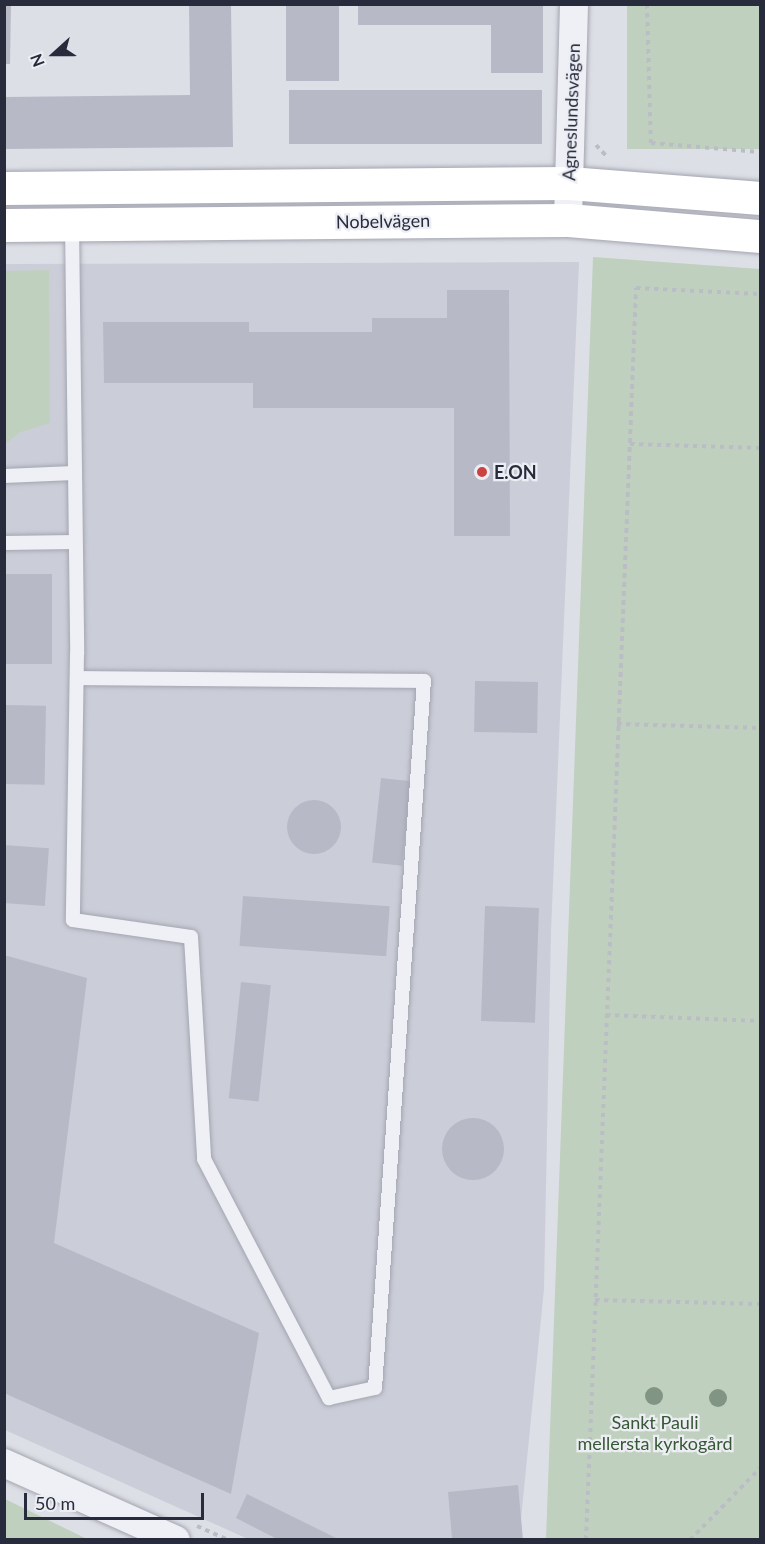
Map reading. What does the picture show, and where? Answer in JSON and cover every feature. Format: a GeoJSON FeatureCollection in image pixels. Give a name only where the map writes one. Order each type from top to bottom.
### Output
{"type":"FeatureCollection","features":[{"type":"Feature","properties":{"kind":"main road","name":"Nobelvägen"},"geometry":{"type":"LineString","coordinates":[[4,188],[569,183],[760,198]]}},
{"type":"Feature","properties":{"kind":"main road","name":"Nobelvägen"},"geometry":{"type":"LineString","coordinates":[[4,225],[568,220],[760,236]]}},
{"type":"Feature","properties":{"kind":"street","name":"Agneslundsvägen"},"geometry":{"type":"LineString","coordinates":[[568,220],[574,4]]}},
{"type":"Feature","properties":{"kind":"street"},"geometry":{"type":"LineString","coordinates":[[4,1463],[176,1539]]}},
{"type":"Feature","properties":{"kind":"lane"},"geometry":{"type":"LineString","coordinates":[[72,224],[77,678],[73,920],[191,937],[204,1159],[329,1398],[375,1388],[424,681],[77,678]]}},
{"type":"Feature","properties":{"kind":"lane"},"geometry":{"type":"LineString","coordinates":[[4,476],[74,473]]}},
{"type":"Feature","properties":{"kind":"lane"},"geometry":{"type":"LineString","coordinates":[[4,543],[75,542]]}},
{"type":"Feature","properties":{"kind":"path"},"geometry":{"type":"LineString","coordinates":[[647,4],[651,143],[760,152]]}},
{"type":"Feature","properties":{"kind":"path"},"geometry":{"type":"LineString","coordinates":[[586,1539],[636,288],[760,294]]}},
{"type":"Feature","properties":{"kind":"path"},"geometry":{"type":"LineString","coordinates":[[630,444],[760,448]]}},
{"type":"Feature","properties":{"kind":"path"},"geometry":{"type":"LineString","coordinates":[[617,724],[760,728]]}},
{"type":"Feature","properties":{"kind":"path"},"geometry":{"type":"LineString","coordinates":[[606,1015],[760,1021]]}},
{"type":"Feature","properties":{"kind":"path"},"geometry":{"type":"LineString","coordinates":[[595,1300],[760,1304]]}},
{"type":"Feature","properties":{"kind":"path"},"geometry":{"type":"LineString","coordinates":[[690,1539],[760,1468]]}},
{"type":"Feature","properties":{"kind":"shaded area"},"geometry":{"type":"Polygon","coordinates":[[[579,262],[551,932],[544,1289],[519,1539],[248,1539],[5,1430],[5,264],[579,262]]]}},
{"type":"Feature","properties":{"kind":"green space"},"geometry":{"type":"Polygon","coordinates":[[[627,5],[760,5],[760,149],[627,149],[627,5]]]}},
{"type":"Feature","properties":{"kind":"green space","name":"Sankt Pauli mellersta kyrkogård"},"geometry":{"type":"Polygon","coordinates":[[[593,257],[760,269],[760,1539],[546,1539],[593,257]]]}},
{"type":"Feature","properties":{"kind":"green space"},"geometry":{"type":"Polygon","coordinates":[[[49,270],[50,423],[21,432],[5,444],[5,271],[49,270]]]}},
{"type":"Feature","properties":{"kind":"green space"},"geometry":{"type":"Polygon","coordinates":[[[5,1499],[87,1539],[5,1539],[5,1499]]]}},
{"type":"Feature","properties":{"kind":"building"},"geometry":{"type":"Polygon","coordinates":[[[4,4],[11,4],[10,64],[4,64],[4,4]]]}},
{"type":"Feature","properties":{"kind":"building"},"geometry":{"type":"Polygon","coordinates":[[[286,4],[339,4],[339,81],[286,81],[286,4]]]}},
{"type":"Feature","properties":{"kind":"building"},"geometry":{"type":"Polygon","coordinates":[[[358,4],[543,4],[543,73],[491,73],[491,25],[358,25],[358,4]]]}},
{"type":"Feature","properties":{"kind":"building"},"geometry":{"type":"Polygon","coordinates":[[[189,5],[231,5],[233,147],[4,149],[4,97],[190,95],[189,5]]]}},
{"type":"Feature","properties":{"kind":"building"},"geometry":{"type":"Polygon","coordinates":[[[289,90],[542,90],[542,144],[289,144],[289,90]]]}},
{"type":"Feature","properties":{"kind":"building","name":"E.ON"},"geometry":{"type":"Polygon","coordinates":[[[447,290],[509,290],[510,536],[454,536],[454,408],[253,408],[253,383],[104,383],[103,322],[249,322],[249,332],[372,332],[372,318],[447,318],[447,290]]]}},
{"type":"Feature","properties":{"kind":"building"},"geometry":{"type":"Polygon","coordinates":[[[4,574],[52,574],[52,664],[4,664],[4,574]]]}},
{"type":"Feature","properties":{"kind":"building"},"geometry":{"type":"Polygon","coordinates":[[[475,681],[538,682],[537,733],[474,732],[475,681]]]}},
{"type":"Feature","properties":{"kind":"building"},"geometry":{"type":"Polygon","coordinates":[[[4,705],[46,706],[45,785],[4,784],[4,705]]]}},
{"type":"Feature","properties":{"kind":"building"},"geometry":{"type":"Polygon","coordinates":[[[381,778],[411,781],[402,866],[372,863],[381,778]]]}},
{"type":"Feature","properties":{"kind":"building"},"geometry":{"type":"Polygon","coordinates":[[[309,800],[319,800],[329,804],[337,812],[341,827],[337,842],[329,850],[319,854],[309,854],[299,850],[291,842],[287,832],[287,822],[291,812],[299,804],[309,800]]]}},
{"type":"Feature","properties":{"kind":"building"},"geometry":{"type":"Polygon","coordinates":[[[4,845],[49,848],[45,906],[4,903],[4,845]]]}},
{"type":"Feature","properties":{"kind":"building"},"geometry":{"type":"Polygon","coordinates":[[[243,896],[390,906],[386,956],[240,946],[243,896]]]}},
{"type":"Feature","properties":{"kind":"building"},"geometry":{"type":"Polygon","coordinates":[[[485,906],[539,908],[535,1023],[481,1021],[485,906]]]}},
{"type":"Feature","properties":{"kind":"building"},"geometry":{"type":"Polygon","coordinates":[[[4,955],[87,978],[54,1243],[259,1333],[231,1494],[4,1393],[4,955]]]}},
{"type":"Feature","properties":{"kind":"building"},"geometry":{"type":"Polygon","coordinates":[[[241,982],[271,985],[259,1101],[229,1098],[241,982]]]}},
{"type":"Feature","properties":{"kind":"building"},"geometry":{"type":"Polygon","coordinates":[[[473,1118],[485,1120],[495,1127],[502,1137],[504,1149],[502,1161],[495,1171],[485,1178],[473,1180],[461,1178],[451,1171],[444,1161],[442,1149],[444,1137],[451,1127],[461,1120],[473,1118]]]}},
{"type":"Feature","properties":{"kind":"building"},"geometry":{"type":"Polygon","coordinates":[[[518,1485],[523,1540],[452,1538],[448,1492],[518,1485]]]}},
{"type":"Feature","properties":{"kind":"building"},"geometry":{"type":"Polygon","coordinates":[[[247,1494],[340,1540],[279,1540],[236,1518],[247,1494]]]}},
{"type":"Feature","properties":{"kind":"place","name":"E.ON"},"geometry":{"type":"Point","coordinates":[482,472]}}]}
